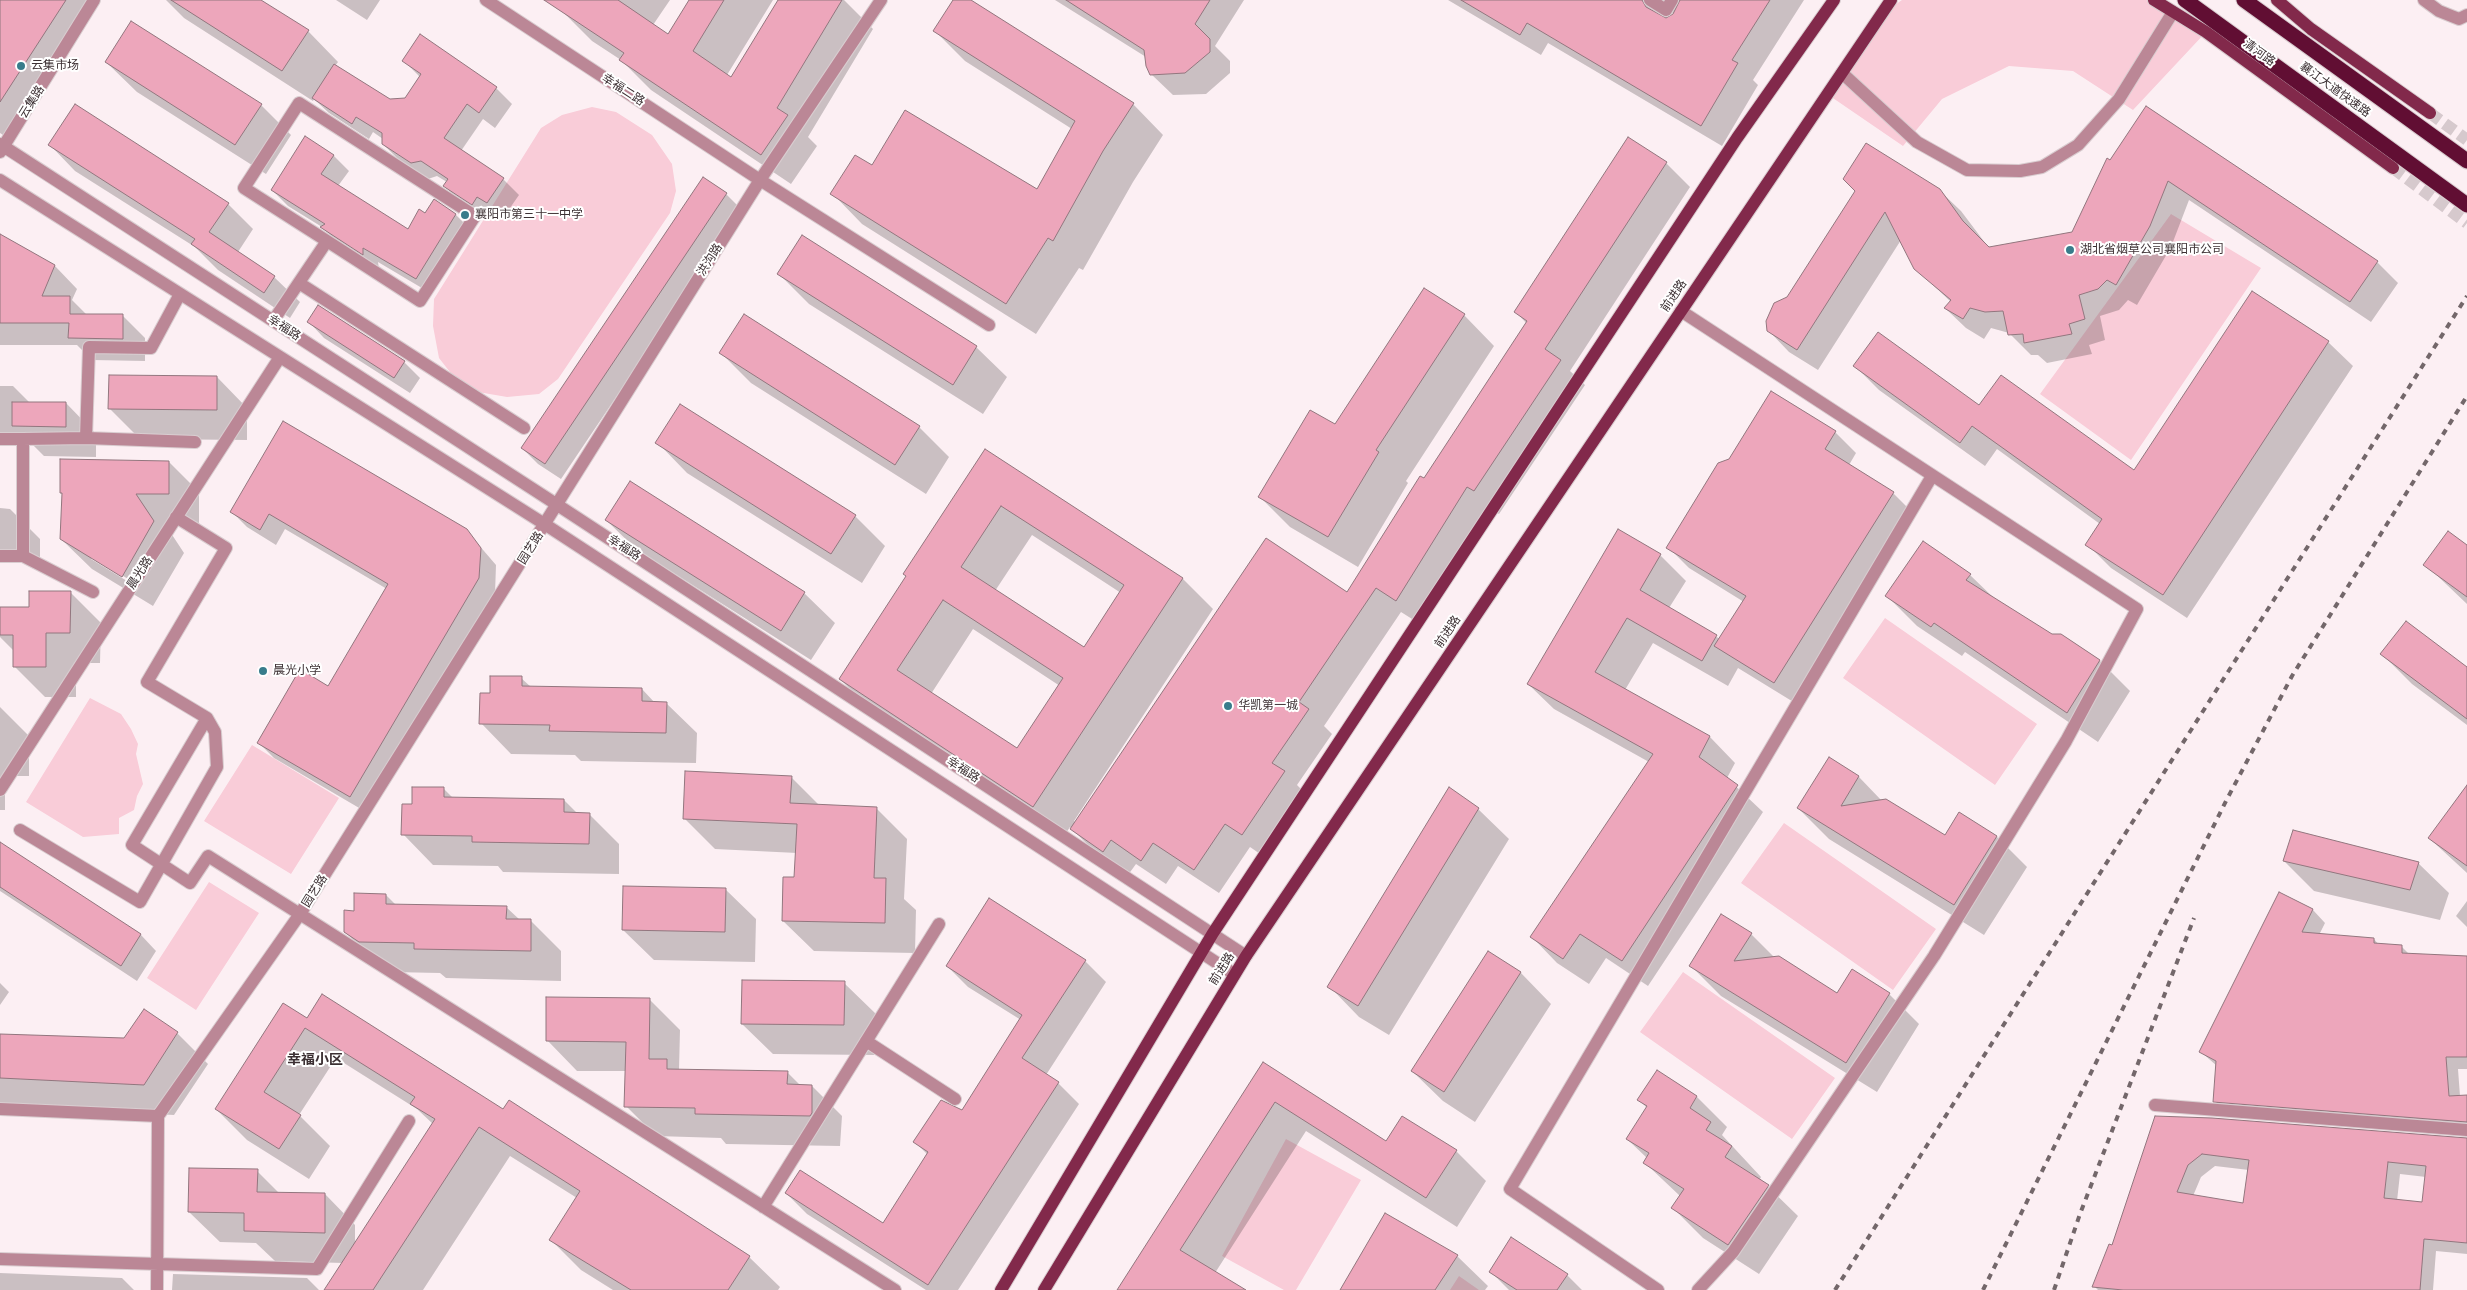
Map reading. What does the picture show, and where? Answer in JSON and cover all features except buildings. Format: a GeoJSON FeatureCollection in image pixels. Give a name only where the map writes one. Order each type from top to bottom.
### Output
{"type":"FeatureCollection","features":[{"type":"Feature","properties":{"kind":"highway","name":"襄江大道快速路"},"geometry":{"type":"LineString","coordinates":[[2185,0],[2467,205]]}},
{"type":"Feature","properties":{"kind":"highway","name":"襄江大道快速路"},"geometry":{"type":"LineString","coordinates":[[2244,0],[2467,161]]}},
{"type":"Feature","properties":{"kind":"highway"},"geometry":{"type":"LineString","coordinates":[[2254,0],[2284,28]]}},
{"type":"Feature","properties":{"kind":"main road","name":"前进路"},"geometry":{"type":"LineString","coordinates":[[1001,1290],[1213,933],[1737,138],[1834,0]]}},
{"type":"Feature","properties":{"kind":"main road","name":"前进路"},"geometry":{"type":"LineString","coordinates":[[1044,1290],[1234,974],[1891,0]]}},
{"type":"Feature","properties":{"kind":"main road"},"geometry":{"type":"LineString","coordinates":[[1882,14],[1902,0]]}},
{"type":"Feature","properties":{"kind":"main road","name":"清河路"},"geometry":{"type":"LineString","coordinates":[[2154,0],[2206,32],[2393,168]]}},
{"type":"Feature","properties":{"kind":"main road"},"geometry":{"type":"LineString","coordinates":[[2277,0],[2311,29],[2430,113]]}},
{"type":"Feature","properties":{"kind":"street","name":"云集路"},"geometry":{"type":"LineString","coordinates":[[1,148],[94,0]]}},
{"type":"Feature","properties":{"kind":"street","name":"幸福二路"},"geometry":{"type":"LineString","coordinates":[[486,0],[760,180],[989,325]]}},
{"type":"Feature","properties":{"kind":"street","name":"洪沟路"},"geometry":{"type":"LineString","coordinates":[[546,524],[556,504],[760,180],[881,0]]}},
{"type":"Feature","properties":{"kind":"street"},"geometry":{"type":"LineString","coordinates":[[1650,0],[1666,10],[1672,0]]}},
{"type":"Feature","properties":{"kind":"street"},"geometry":{"type":"LineString","coordinates":[[2424,0],[2440,11],[2458,19],[2467,15]]}},
{"type":"Feature","properties":{"kind":"street"},"geometry":{"type":"LineString","coordinates":[[1842,73],[1917,142],[1967,170],[2020,171],[2042,167],[2078,145],[2119,99],[2173,12]]}},
{"type":"Feature","properties":{"kind":"street"},"geometry":{"type":"LineString","coordinates":[[299,103],[475,216],[420,301],[327,241],[244,188],[299,103]]}},
{"type":"Feature","properties":{"kind":"street","name":"幸福路"},"geometry":{"type":"LineString","coordinates":[[1,148],[556,504],[1246,956]]}},
{"type":"Feature","properties":{"kind":"street","name":"幸福路"},"geometry":{"type":"LineString","coordinates":[[0,180],[546,524],[1234,974]]}},
{"type":"Feature","properties":{"kind":"street"},"geometry":{"type":"LineString","coordinates":[[273,321],[327,241]]}},
{"type":"Feature","properties":{"kind":"street"},"geometry":{"type":"LineString","coordinates":[[299,283],[524,428]]}},
{"type":"Feature","properties":{"kind":"street"},"geometry":{"type":"LineString","coordinates":[[86,438],[89,347],[151,348],[180,294]]}},
{"type":"Feature","properties":{"kind":"street"},"geometry":{"type":"LineString","coordinates":[[1681,311],[2137,609],[2066,741],[1934,956],[1733,1252],[1698,1290]]}},
{"type":"Feature","properties":{"kind":"street","name":"晨光路"},"geometry":{"type":"LineString","coordinates":[[0,790],[280,357]]}},
{"type":"Feature","properties":{"kind":"street"},"geometry":{"type":"LineString","coordinates":[[0,439],[86,438],[195,442]]}},
{"type":"Feature","properties":{"kind":"street"},"geometry":{"type":"LineString","coordinates":[[23,439],[23,556]]}},
{"type":"Feature","properties":{"kind":"street"},"geometry":{"type":"LineString","coordinates":[[1658,1290],[1510,1189],[1932,476]]}},
{"type":"Feature","properties":{"kind":"street"},"geometry":{"type":"LineString","coordinates":[[20,830],[140,902],[217,766],[215,732],[207,718],[147,682],[226,548],[176,518]]}},
{"type":"Feature","properties":{"kind":"street","name":"园艺路"},"geometry":{"type":"LineString","coordinates":[[158,1116],[300,914],[546,524]]}},
{"type":"Feature","properties":{"kind":"street"},"geometry":{"type":"LineString","coordinates":[[0,556],[23,556],[93,592]]}},
{"type":"Feature","properties":{"kind":"street"},"geometry":{"type":"LineString","coordinates":[[207,718],[132,845],[190,883],[208,856],[895,1290]]}},
{"type":"Feature","properties":{"kind":"street"},"geometry":{"type":"LineString","coordinates":[[763,1207],[939,924]]}},
{"type":"Feature","properties":{"kind":"street"},"geometry":{"type":"LineString","coordinates":[[866,1041],[955,1099]]}},
{"type":"Feature","properties":{"kind":"street"},"geometry":{"type":"LineString","coordinates":[[2155,1105],[2467,1130]]}},
{"type":"Feature","properties":{"kind":"street"},"geometry":{"type":"LineString","coordinates":[[0,1109],[158,1116],[157,1290]]}},
{"type":"Feature","properties":{"kind":"street"},"geometry":{"type":"LineString","coordinates":[[0,1259],[317,1269],[410,1121]]}},
{"type":"Feature","properties":{"kind":"shaded area"},"geometry":{"type":"Polygon","coordinates":[[[1902,0],[2154,0],[2206,32],[2133,110],[2073,71],[2009,66],[1942,99],[1903,146],[1827,94],[1882,14],[1902,0]]]}},
{"type":"Feature","properties":{"kind":"shaded area"},"geometry":{"type":"Polygon","coordinates":[[[592,107],[616,112],[652,135],[672,164],[676,191],[670,213],[558,379],[539,394],[507,397],[478,392],[453,376],[439,358],[433,326],[434,299],[541,128],[562,115],[592,107]]]}},
{"type":"Feature","properties":{"kind":"shaded area"},"geometry":{"type":"Polygon","coordinates":[[[2171,214],[2261,268],[2131,460],[2040,394],[2171,214]]]}},
{"type":"Feature","properties":{"kind":"shaded area"},"geometry":{"type":"Polygon","coordinates":[[[1885,618],[2037,724],[1995,785],[1843,678],[1885,618]]]}},
{"type":"Feature","properties":{"kind":"shaded area"},"geometry":{"type":"Polygon","coordinates":[[[90,698],[121,714],[131,729],[138,744],[136,754],[143,784],[137,796],[134,810],[119,818],[119,834],[83,837],[26,802],[90,698]]]}},
{"type":"Feature","properties":{"kind":"shaded area"},"geometry":{"type":"Polygon","coordinates":[[[252,745],[339,798],[291,874],[204,821],[252,745]]]}},
{"type":"Feature","properties":{"kind":"shaded area"},"geometry":{"type":"Polygon","coordinates":[[[1784,823],[1936,929],[1893,990],[1741,883],[1784,823]]]}},
{"type":"Feature","properties":{"kind":"shaded area"},"geometry":{"type":"Polygon","coordinates":[[[209,882],[259,913],[196,1010],[147,978],[209,882]]]}},
{"type":"Feature","properties":{"kind":"shaded area"},"geometry":{"type":"Polygon","coordinates":[[[1683,972],[1835,1078],[1792,1139],[1640,1032],[1683,972]]]}},
{"type":"Feature","properties":{"kind":"shaded area"},"geometry":{"type":"Polygon","coordinates":[[[1286,1139],[1361,1180],[1296,1290],[1284,1290],[1222,1256],[1286,1139]]]}},
{"type":"Feature","properties":{"kind":"shaded area"},"geometry":{"type":"Polygon","coordinates":[[[1459,1276],[1479,1290],[1450,1290],[1459,1276]]]}},
{"type":"Feature","properties":{"kind":"tunnel"},"geometry":{"type":"LineString","coordinates":[[2430,113],[2467,140]]}},
{"type":"Feature","properties":{"kind":"tunnel"},"geometry":{"type":"LineString","coordinates":[[2393,168],[2467,223]]}},
{"type":"Feature","properties":{"kind":"railway"},"geometry":{"type":"LineString","coordinates":[[1835,1290],[2467,296]]}},
{"type":"Feature","properties":{"kind":"railway"},"geometry":{"type":"LineString","coordinates":[[1983,1290],[2226,801],[2292,676],[2467,396]]}},
{"type":"Feature","properties":{"kind":"railway"},"geometry":{"type":"LineString","coordinates":[[2054,1290],[2080,1214],[2194,918]]}},
{"type":"Feature","properties":{"kind":"place","name":"云集市场"},"geometry":{"type":"Point","coordinates":[21,66]}},
{"type":"Feature","properties":{"kind":"place","name":"襄阳市第三十一中学"},"geometry":{"type":"Point","coordinates":[465,215]}},
{"type":"Feature","properties":{"kind":"place","name":"湖北省烟草公司襄阳市公司"},"geometry":{"type":"Point","coordinates":[2070,250]}},
{"type":"Feature","properties":{"kind":"place","name":"晨光小学"},"geometry":{"type":"Point","coordinates":[263,671]}},
{"type":"Feature","properties":{"kind":"place","name":"华凯第一城"},"geometry":{"type":"Point","coordinates":[1228,706]}},
{"type":"Feature","properties":{"kind":"district","name":"幸福小区"},"geometry":{"type":"Point","coordinates":[315,1060]}}]}
